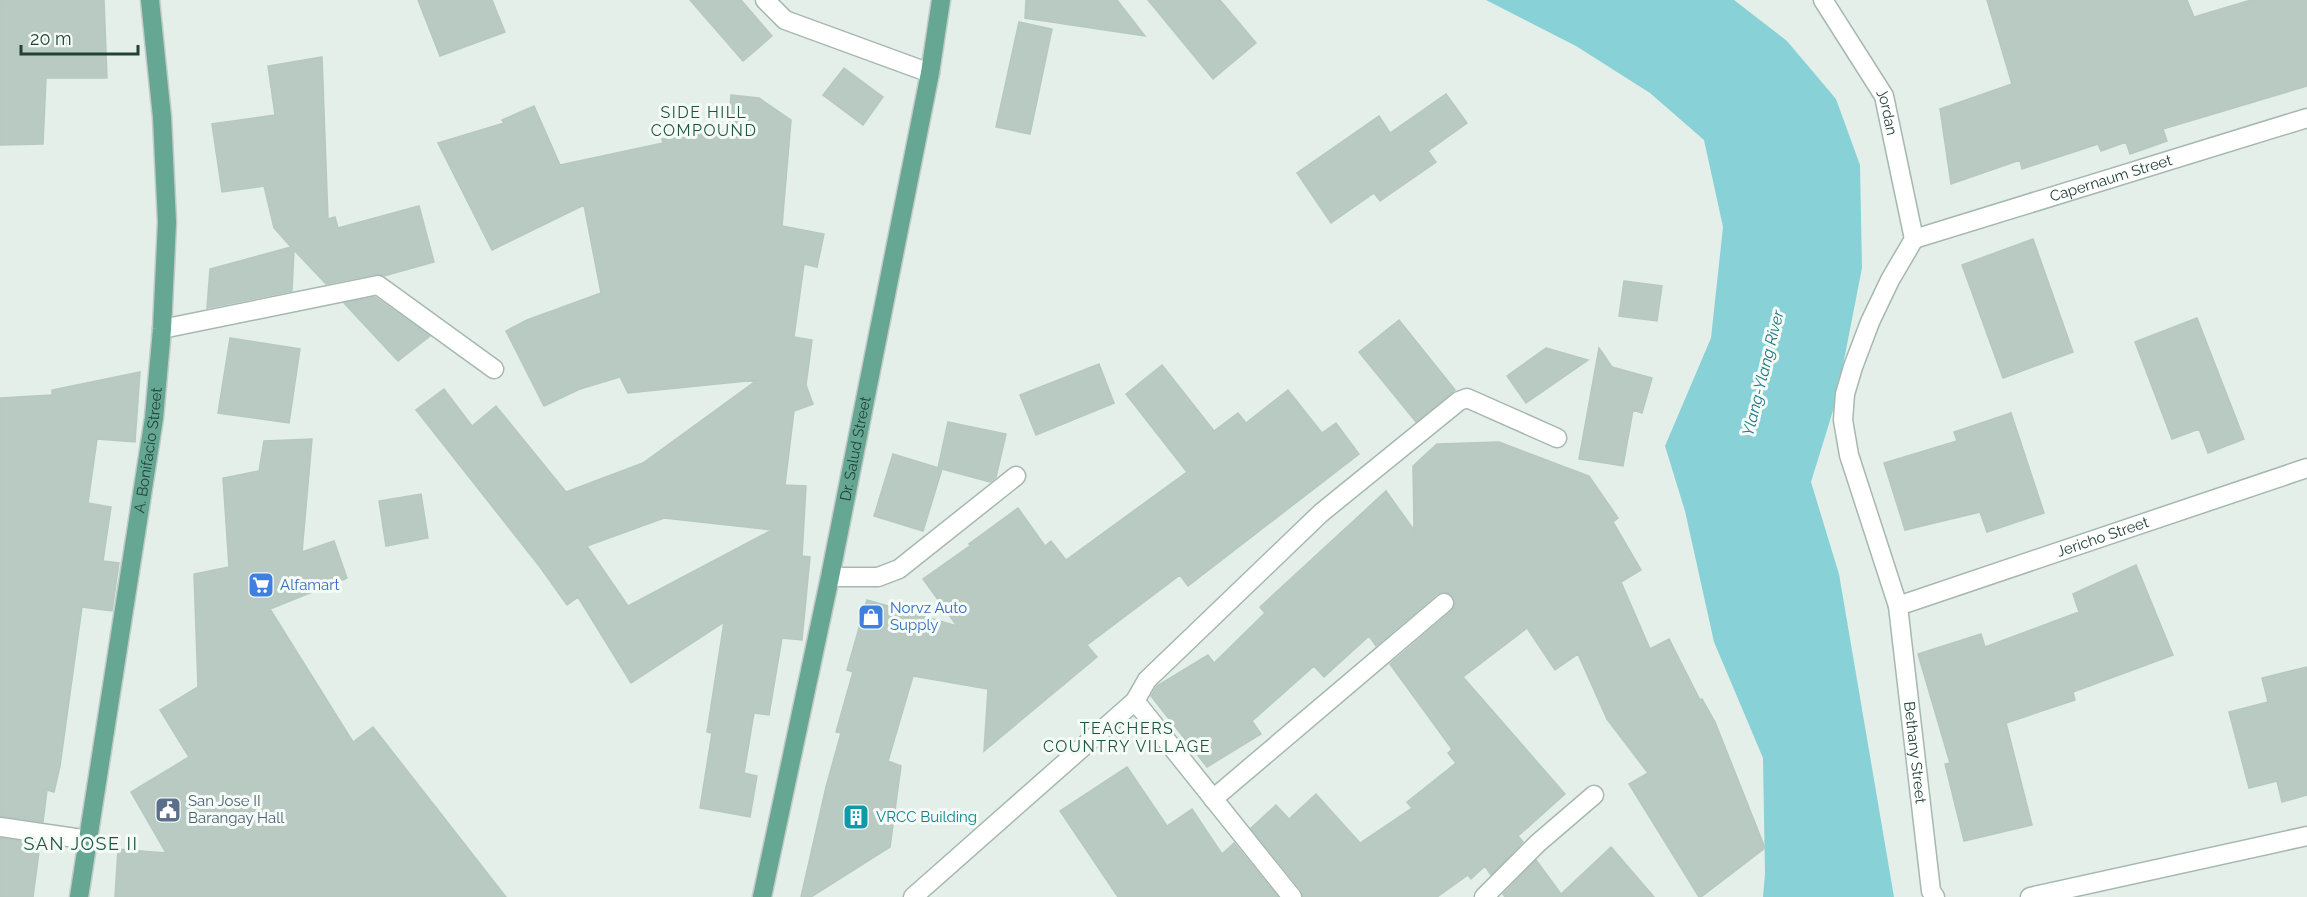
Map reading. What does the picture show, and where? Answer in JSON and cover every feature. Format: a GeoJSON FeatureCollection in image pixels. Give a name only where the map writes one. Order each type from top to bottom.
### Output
{"type":"FeatureCollection","features":[{"type":"Feature","properties":{"kind":"main road","name":"A. Bonifacio Street"},"geometry":{"type":"LineString","coordinates":[[80,897],[154,418],[162,329],[167,222],[162,117],[150,0]]}},
{"type":"Feature","properties":{"kind":"main road","name":"Dr. Salud Street"},"geometry":{"type":"LineString","coordinates":[[762,897],[830,577],[930,73],[941,0]]}},
{"type":"Feature","properties":{"kind":"street"},"geometry":{"type":"LineString","coordinates":[[765,0],[785,20],[930,73]]}},
{"type":"Feature","properties":{"kind":"street","name":"Jordan"},"geometry":{"type":"LineString","coordinates":[[1823,0],[1884,96],[1914,239]]}},
{"type":"Feature","properties":{"kind":"street","name":"Capernaum Street"},"geometry":{"type":"LineString","coordinates":[[1914,239],[2307,118]]}},
{"type":"Feature","properties":{"kind":"street","name":"Bethany Street"},"geometry":{"type":"LineString","coordinates":[[1914,239],[1890,280],[1870,322],[1845,394],[1844,420],[1849,455],[1898,606],[1931,891],[1935,897]]}},
{"type":"Feature","properties":{"kind":"street"},"geometry":{"type":"LineString","coordinates":[[162,329],[378,285],[494,369]]}},
{"type":"Feature","properties":{"kind":"street"},"geometry":{"type":"LineString","coordinates":[[913,897],[1135,701],[1147,680],[1322,513],[1459,401],[1467,398],[1557,438]]}},
{"type":"Feature","properties":{"kind":"street","name":"Jericho Street"},"geometry":{"type":"LineString","coordinates":[[1898,606],[2307,468]]}},
{"type":"Feature","properties":{"kind":"street"},"geometry":{"type":"LineString","coordinates":[[830,577],[878,577],[899,569],[1016,476]]}},
{"type":"Feature","properties":{"kind":"street"},"geometry":{"type":"LineString","coordinates":[[1213,799],[1444,603]]}},
{"type":"Feature","properties":{"kind":"street"},"geometry":{"type":"LineString","coordinates":[[1135,701],[1292,897]]}},
{"type":"Feature","properties":{"kind":"street"},"geometry":{"type":"LineString","coordinates":[[1484,897],[1538,843],[1594,795]]}},
{"type":"Feature","properties":{"kind":"street"},"geometry":{"type":"LineString","coordinates":[[0,827],[89,840]]}},
{"type":"Feature","properties":{"kind":"street"},"geometry":{"type":"LineString","coordinates":[[2030,897],[2307,836]]}},
{"type":"Feature","properties":{"kind":"water","name":"Ylang-Ylang River"},"geometry":{"type":"Polygon","coordinates":[[[1486,0],[1734,0],[1787,41],[1836,99],[1860,165],[1862,268],[1836,401],[1811,482],[1839,574],[1894,897],[1763,897],[1765,874],[1763,758],[1714,642],[1685,511],[1665,446],[1711,338],[1723,227],[1704,140],[1650,93],[1576,46],[1486,0]]]}},
{"type":"Feature","properties":{"kind":"building"},"geometry":{"type":"Polygon","coordinates":[[[0,0],[104,0],[107,78],[46,78],[43,144],[0,145],[0,0]]]}},
{"type":"Feature","properties":{"kind":"building"},"geometry":{"type":"Polygon","coordinates":[[[418,0],[492,0],[505,32],[440,56],[418,0]]]}},
{"type":"Feature","properties":{"kind":"building"},"geometry":{"type":"Polygon","coordinates":[[[690,0],[741,0],[772,36],[743,61],[690,0]]]}},
{"type":"Feature","properties":{"kind":"building"},"geometry":{"type":"Polygon","coordinates":[[[1026,0],[1117,0],[1145,36],[1025,18],[1026,0]]]}},
{"type":"Feature","properties":{"kind":"building"},"geometry":{"type":"Polygon","coordinates":[[[1148,0],[1220,0],[1256,43],[1213,79],[1148,0]]]}},
{"type":"Feature","properties":{"kind":"building"},"geometry":{"type":"Polygon","coordinates":[[[1987,0],[2187,0],[2194,17],[2251,0],[2307,0],[2307,86],[2163,129],[2167,141],[2130,154],[2126,142],[2101,151],[2098,144],[2022,169],[2020,160],[1951,184],[1940,109],[2012,84],[1987,0]]]}},
{"type":"Feature","properties":{"kind":"building"},"geometry":{"type":"Polygon","coordinates":[[[1019,22],[1052,29],[1030,134],[996,127],[1019,22]]]}},
{"type":"Feature","properties":{"kind":"building"},"geometry":{"type":"Polygon","coordinates":[[[322,57],[328,219],[335,217],[338,228],[419,206],[434,262],[384,276],[376,274],[326,284],[294,250],[292,291],[207,308],[210,269],[291,247],[274,228],[264,186],[222,192],[212,124],[275,115],[268,66],[322,57]]]}},
{"type":"Feature","properties":{"kind":"building"},"geometry":{"type":"Polygon","coordinates":[[[844,68],[883,97],[863,125],[823,95],[844,68]]]}},
{"type":"Feature","properties":{"kind":"building"},"geometry":{"type":"Polygon","coordinates":[[[1446,94],[1467,123],[1428,151],[1436,162],[1380,201],[1374,193],[1331,223],[1297,173],[1379,116],[1390,133],[1446,94]]]}},
{"type":"Feature","properties":{"kind":"building"},"geometry":{"type":"Polygon","coordinates":[[[731,95],[759,98],[791,120],[782,226],[824,234],[817,267],[804,264],[794,337],[812,340],[806,385],[813,404],[794,411],[785,485],[806,486],[802,556],[810,557],[802,640],[782,638],[769,715],[754,713],[744,773],[757,776],[750,817],[700,808],[712,733],[707,732],[724,622],[631,683],[578,597],[567,605],[540,567],[416,410],[444,389],[472,426],[496,406],[566,492],[643,463],[757,380],[628,393],[620,377],[580,389],[544,406],[506,331],[527,320],[601,293],[584,205],[492,250],[438,143],[504,123],[502,120],[534,106],[560,165],[663,143],[662,139],[728,131],[731,95]],[[664,518],[587,546],[628,606],[772,530],[664,518]]]}},
{"type":"Feature","properties":{"kind":"building"},"geometry":{"type":"Polygon","coordinates":[[[2033,239],[2073,352],[2003,378],[1962,265],[2033,239]]]}},
{"type":"Feature","properties":{"kind":"building"},"geometry":{"type":"Polygon","coordinates":[[[1624,281],[1662,286],[1657,321],[1619,316],[1624,281]]]}},
{"type":"Feature","properties":{"kind":"building"},"geometry":{"type":"Polygon","coordinates":[[[375,297],[430,336],[398,361],[344,303],[375,297]]]}},
{"type":"Feature","properties":{"kind":"building"},"geometry":{"type":"Polygon","coordinates":[[[2197,318],[2244,439],[2208,453],[2199,429],[2172,439],[2135,342],[2197,318]]]}},
{"type":"Feature","properties":{"kind":"building"},"geometry":{"type":"Polygon","coordinates":[[[1399,320],[1455,390],[1416,422],[1359,352],[1399,320]]]}},
{"type":"Feature","properties":{"kind":"building"},"geometry":{"type":"Polygon","coordinates":[[[230,338],[300,349],[289,423],[218,413],[230,338]]]}},
{"type":"Feature","properties":{"kind":"building"},"geometry":{"type":"Polygon","coordinates":[[[1546,348],[1588,360],[1526,403],[1507,376],[1546,348]]]}},
{"type":"Feature","properties":{"kind":"building"},"geometry":{"type":"Polygon","coordinates":[[[1599,348],[1612,367],[1652,378],[1642,413],[1633,410],[1623,466],[1579,459],[1599,348]]]}},
{"type":"Feature","properties":{"kind":"building"},"geometry":{"type":"Polygon","coordinates":[[[1099,364],[1114,403],[1036,435],[1020,395],[1099,364]]]}},
{"type":"Feature","properties":{"kind":"building"},"geometry":{"type":"Polygon","coordinates":[[[1162,365],[1214,431],[1238,413],[1246,423],[1288,390],[1322,433],[1336,423],[1359,454],[1188,586],[1180,575],[1087,645],[1097,657],[984,751],[988,689],[913,676],[888,761],[901,766],[890,847],[811,897],[801,897],[841,733],[836,732],[853,672],[847,670],[867,600],[957,626],[923,579],[1018,508],[1045,546],[1051,541],[1066,560],[1187,472],[1126,394],[1162,365]]]}},
{"type":"Feature","properties":{"kind":"building"},"geometry":{"type":"Polygon","coordinates":[[[140,372],[135,442],[97,439],[88,503],[111,507],[103,561],[119,563],[112,611],[82,607],[60,766],[54,792],[47,790],[43,822],[0,816],[0,398],[52,395],[52,390],[140,372]]]}},
{"type":"Feature","properties":{"kind":"building"},"geometry":{"type":"Polygon","coordinates":[[[2011,413],[2044,513],[1987,532],[1980,512],[1905,530],[1884,463],[1957,441],[1954,432],[2011,413]]]}},
{"type":"Feature","properties":{"kind":"building"},"geometry":{"type":"Polygon","coordinates":[[[948,422],[1006,434],[996,477],[990,482],[938,468],[948,422]]]}},
{"type":"Feature","properties":{"kind":"building"},"geometry":{"type":"Polygon","coordinates":[[[312,439],[302,552],[334,541],[347,578],[270,609],[353,742],[373,727],[506,897],[115,897],[118,849],[166,853],[131,792],[189,757],[160,710],[198,687],[194,574],[229,567],[223,478],[259,471],[264,441],[312,439]]]}},
{"type":"Feature","properties":{"kind":"building"},"geometry":{"type":"Polygon","coordinates":[[[1499,442],[1589,476],[1618,518],[1613,522],[1641,570],[1621,582],[1650,649],[1669,639],[1700,700],[1702,699],[1715,722],[1765,848],[1701,897],[1629,784],[1648,773],[1607,719],[1578,654],[1555,670],[1527,628],[1463,677],[1565,794],[1518,836],[1523,842],[1491,875],[1485,866],[1471,879],[1468,875],[1437,897],[1303,897],[1301,890],[1251,828],[1276,805],[1289,819],[1316,794],[1360,843],[1412,808],[1407,802],[1456,763],[1448,753],[1452,749],[1390,664],[1452,611],[1455,600],[1448,593],[1437,594],[1376,646],[1369,636],[1324,677],[1314,666],[1252,721],[1261,734],[1207,767],[1151,696],[1157,686],[1208,655],[1214,663],[1265,613],[1260,607],[1386,491],[1414,530],[1413,466],[1437,444],[1499,442]]]}},
{"type":"Feature","properties":{"kind":"building"},"geometry":{"type":"Polygon","coordinates":[[[893,454],[942,469],[923,531],[874,516],[893,454]]]}},
{"type":"Feature","properties":{"kind":"building"},"geometry":{"type":"Polygon","coordinates":[[[421,494],[428,538],[386,546],[379,501],[421,494]]]}},
{"type":"Feature","properties":{"kind":"building"},"geometry":{"type":"Polygon","coordinates":[[[2136,565],[2173,655],[2073,692],[2075,700],[2006,723],[2032,825],[1964,841],[1945,764],[1950,763],[1918,654],[1981,634],[1985,647],[2079,612],[2073,594],[2136,565]]]}},
{"type":"Feature","properties":{"kind":"building"},"geometry":{"type":"Polygon","coordinates":[[[2307,667],[2307,795],[2282,802],[2277,781],[2249,788],[2229,712],[2268,702],[2262,678],[2307,667]]]}},
{"type":"Feature","properties":{"kind":"building"},"geometry":{"type":"Polygon","coordinates":[[[1127,767],[1167,826],[1192,809],[1222,854],[1234,843],[1278,897],[1118,897],[1060,811],[1127,767]]]}},
{"type":"Feature","properties":{"kind":"building"},"geometry":{"type":"Polygon","coordinates":[[[0,838],[40,844],[33,897],[0,897],[0,838]]]}},
{"type":"Feature","properties":{"kind":"building"},"geometry":{"type":"Polygon","coordinates":[[[1611,847],[1654,897],[1505,897],[1503,894],[1536,860],[1561,894],[1611,847]]]}},
{"type":"Feature","properties":{"kind":"place","name":"Alfamart"},"geometry":{"type":"Point","coordinates":[261,585]}},
{"type":"Feature","properties":{"kind":"place","name":"Norvz Auto Supply"},"geometry":{"type":"Point","coordinates":[871,617]}},
{"type":"Feature","properties":{"kind":"place","name":"San Jose II Barangay Hall"},"geometry":{"type":"Point","coordinates":[168,810]}},
{"type":"Feature","properties":{"kind":"place","name":"VRCC Building"},"geometry":{"type":"Point","coordinates":[856,817]}},
{"type":"Feature","properties":{"kind":"district","name":"SIDE HILL COMPOUND"},"geometry":{"type":"Point","coordinates":[704,121]}},
{"type":"Feature","properties":{"kind":"district","name":"TEACHERS COUNTRY VILLAGE"},"geometry":{"type":"Point","coordinates":[1127,737]}},
{"type":"Feature","properties":{"kind":"district","name":"SAN JOSE II"},"geometry":{"type":"Point","coordinates":[81,843]}}]}
